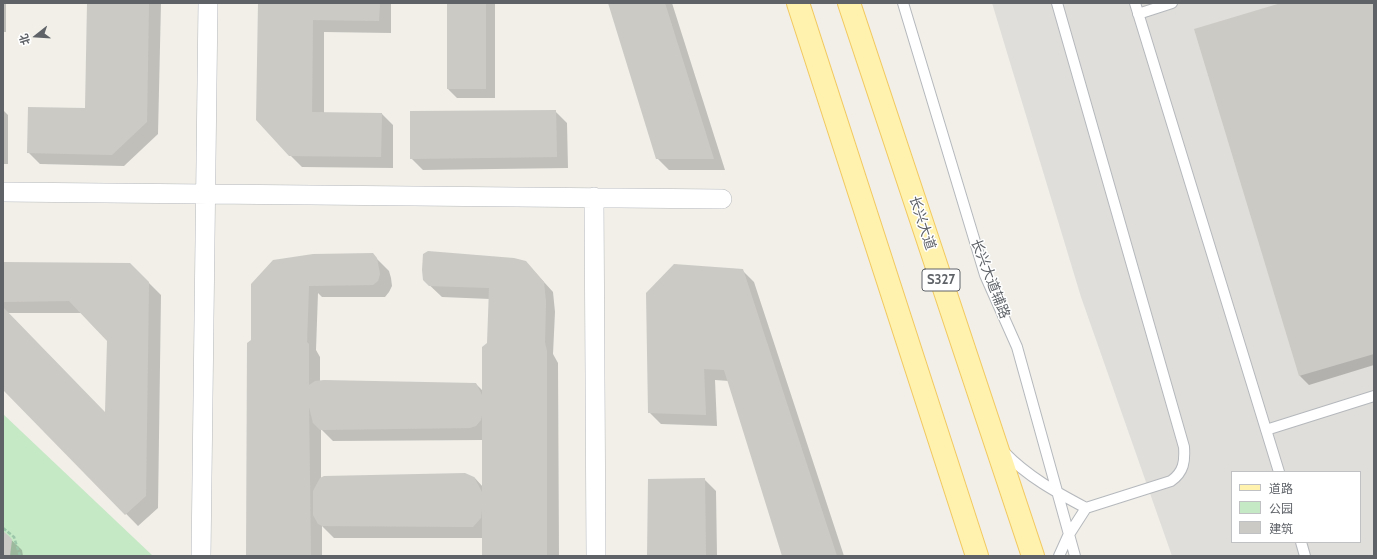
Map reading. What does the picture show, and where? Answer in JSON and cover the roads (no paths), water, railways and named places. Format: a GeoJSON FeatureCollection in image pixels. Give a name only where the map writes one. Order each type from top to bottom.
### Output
{"type":"FeatureCollection","features":[{"type":"Feature","properties":{"kind":"main road"},"geometry":{"type":"LineString","coordinates":[[798,3],[977,556]]}},
{"type":"Feature","properties":{"kind":"main road","name":"长兴大道"},"geometry":{"type":"LineString","coordinates":[[849,3],[1033,556]]}},
{"type":"Feature","properties":{"kind":"street"},"geometry":{"type":"LineString","coordinates":[[201,556],[208,3]]}},
{"type":"Feature","properties":{"kind":"street"},"geometry":{"type":"LineString","coordinates":[[3,192],[722,199]]}},
{"type":"Feature","properties":{"kind":"street"},"geometry":{"type":"LineString","coordinates":[[594,197],[596,556]]}},
{"type":"Feature","properties":{"kind":"lane","name":"长兴大道辅路"},"geometry":{"type":"LineString","coordinates":[[902,3],[985,275],[1016,347],[1068,536],[1075,556]]}},
{"type":"Feature","properties":{"kind":"lane"},"geometry":{"type":"LineString","coordinates":[[1056,3],[1185,454],[1182,469],[1171,481],[1086,508],[1068,536],[1058,556]]}},
{"type":"Feature","properties":{"kind":"lane"},"geometry":{"type":"LineString","coordinates":[[1135,3],[1279,471]]}},
{"type":"Feature","properties":{"kind":"lane"},"geometry":{"type":"LineString","coordinates":[[1138,14],[1172,3]]}},
{"type":"Feature","properties":{"kind":"lane"},"geometry":{"type":"LineString","coordinates":[[1266,430],[1374,396]]}},
{"type":"Feature","properties":{"kind":"lane"},"geometry":{"type":"LineString","coordinates":[[994,442],[1019,468],[1056,492],[1086,508]]}},
{"type":"Feature","properties":{"kind":"lane"},"geometry":{"type":"LineString","coordinates":[[1301,543],[1305,556]]}}]}
